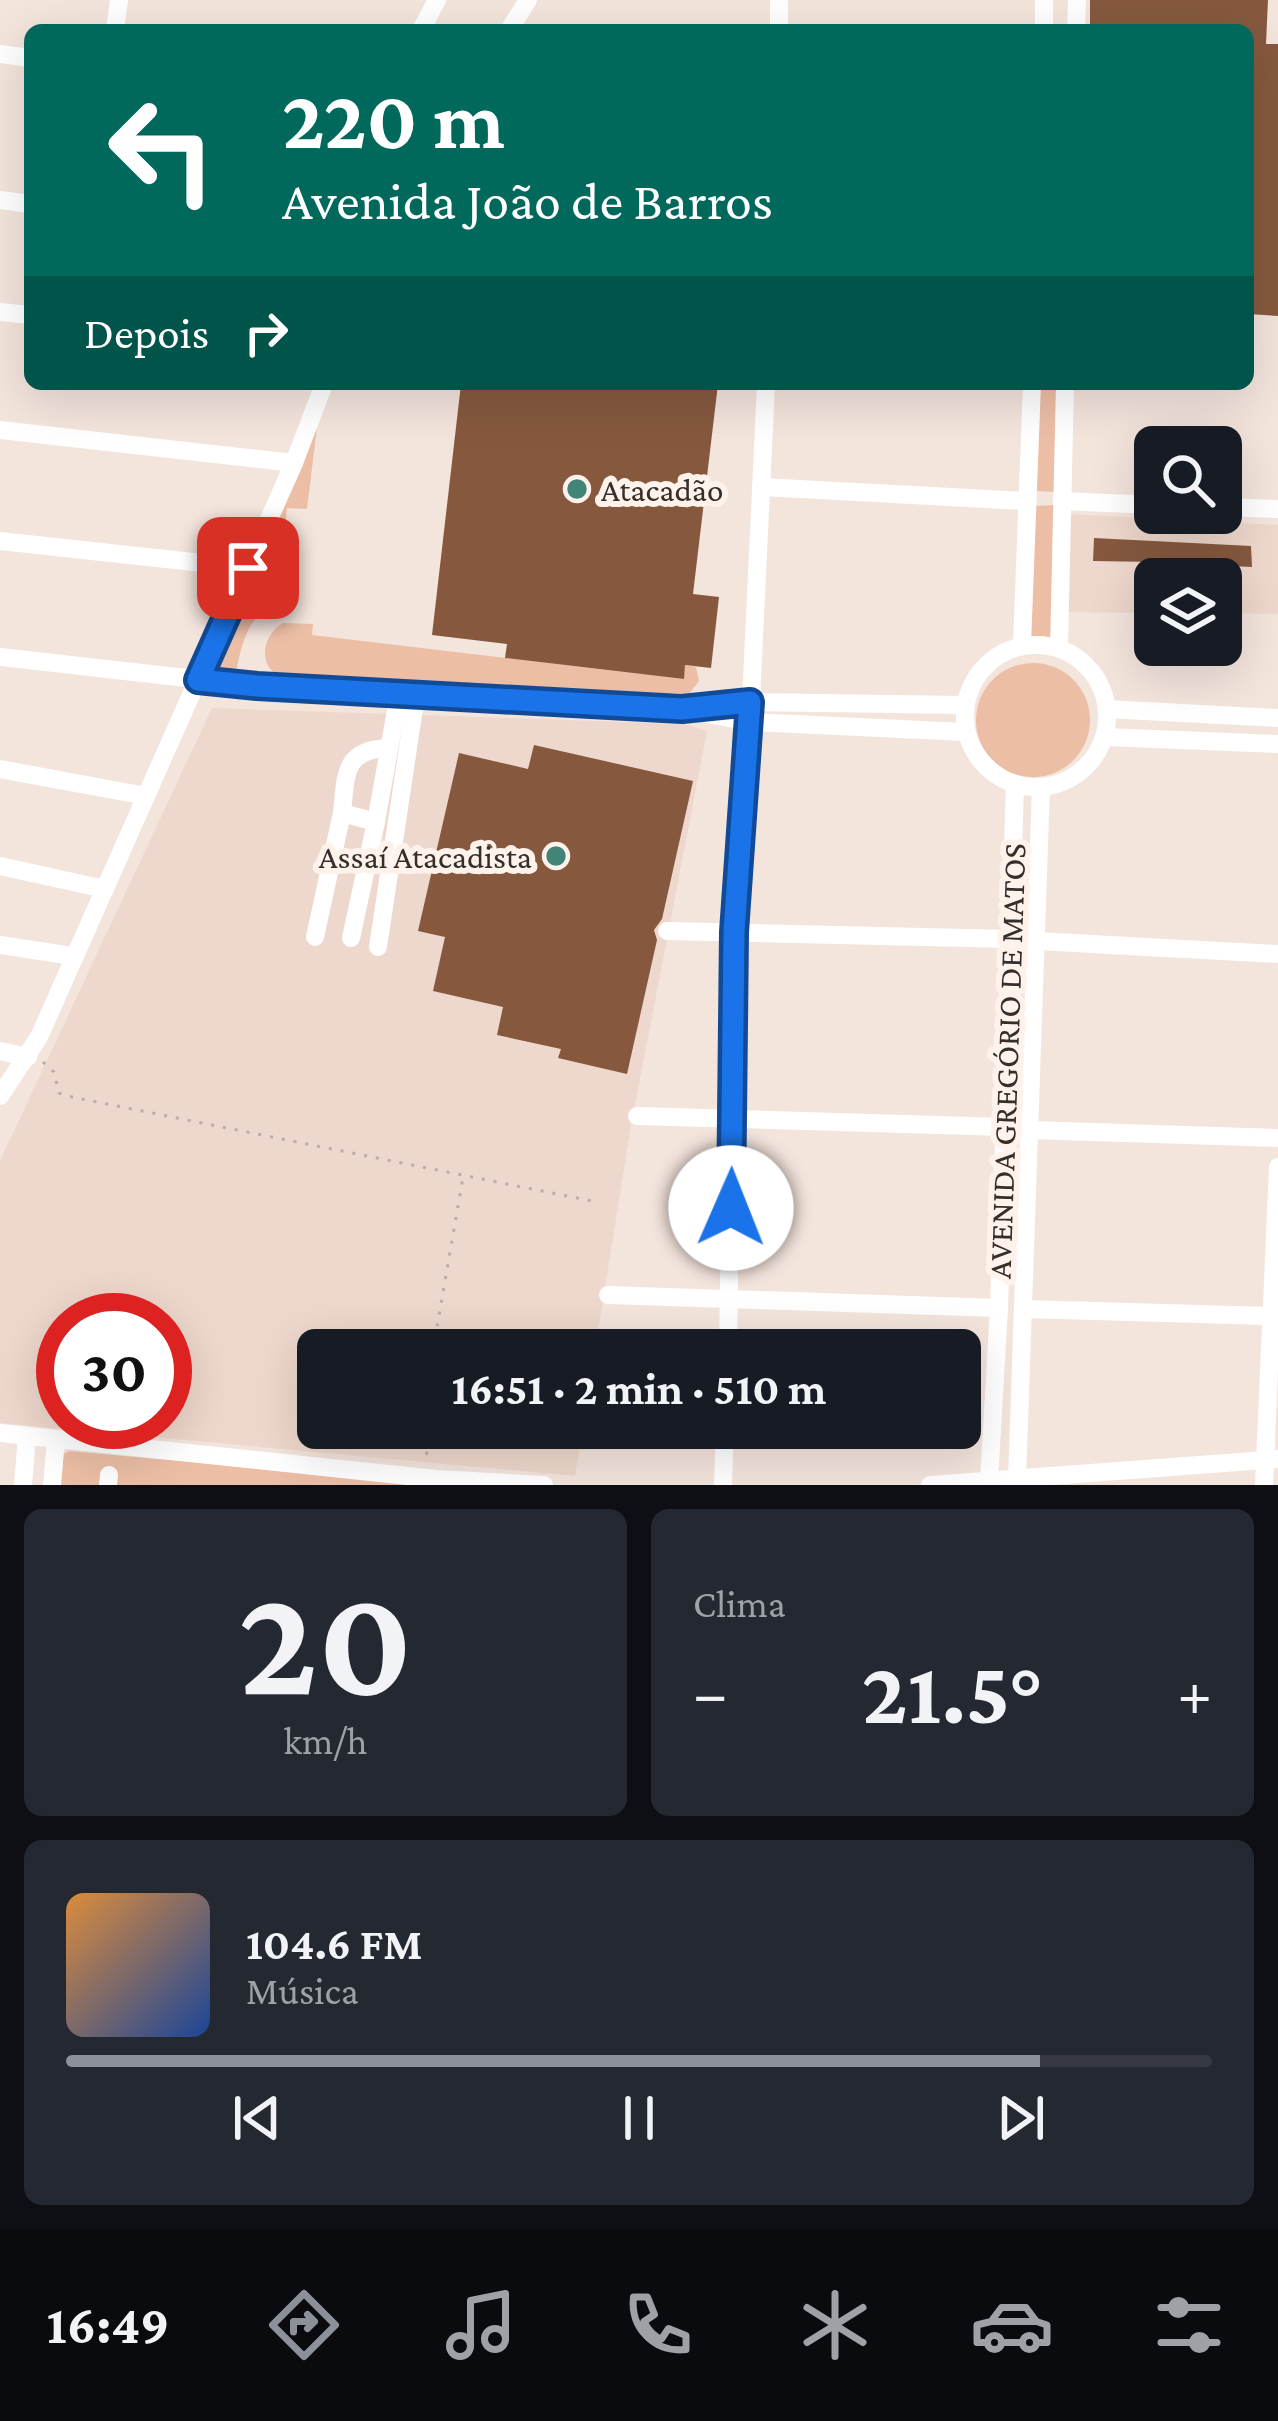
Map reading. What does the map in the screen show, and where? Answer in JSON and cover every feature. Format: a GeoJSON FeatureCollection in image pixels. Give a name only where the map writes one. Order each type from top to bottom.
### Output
{"type":"FeatureCollection","features":[{"type":"Feature","properties":{"kind":"street"},"geometry":{"type":"LineString","coordinates":[[0,1096],[28,1057],[105,889],[294,463],[322,390]]}},
{"type":"Feature","properties":{"kind":"street"},"geometry":{"type":"LineString","coordinates":[[728,1329],[734,932],[766,390]]}},
{"type":"Feature","properties":{"kind":"street"},"geometry":{"type":"LineString","coordinates":[[1022,645],[1032,390]]}},
{"type":"Feature","properties":{"kind":"street"},"geometry":{"type":"LineString","coordinates":[[1059,649],[1065,390]]}},
{"type":"Feature","properties":{"kind":"street"},"geometry":{"type":"LineString","coordinates":[[0,430],[294,463]]}},
{"type":"Feature","properties":{"kind":"street"},"geometry":{"type":"LineString","coordinates":[[761,487],[1025,502]]}},
{"type":"Feature","properties":{"kind":"street"},"geometry":{"type":"LineString","coordinates":[[1062,501],[1134,504]]}},
{"type":"Feature","properties":{"kind":"street"},"geometry":{"type":"LineString","coordinates":[[1242,508],[1278,509]]}},
{"type":"Feature","properties":{"kind":"street"},"geometry":{"type":"LineString","coordinates":[[0,541],[248,568]]}},
{"type":"Feature","properties":{"kind":"street"},"geometry":{"type":"LineString","coordinates":[[1022,645],[1059,649],[1091,670],[1102,688],[1107,710],[1105,737],[1080,773],[1041,787],[1015,784],[983,764],[965,732],[964,705],[983,666],[1001,652],[1022,645]]}},
{"type":"Feature","properties":{"kind":"street"},"geometry":{"type":"LineString","coordinates":[[0,657],[198,680],[750,712],[965,732]]}},
{"type":"Feature","properties":{"kind":"street"},"geometry":{"type":"LineString","coordinates":[[351,938],[389,748],[408,694]]}},
{"type":"Feature","properties":{"kind":"street"},"geometry":{"type":"LineString","coordinates":[[378,946],[408,694]]}},
{"type":"Feature","properties":{"kind":"street"},"geometry":{"type":"LineString","coordinates":[[750,712],[964,705]]}},
{"type":"Feature","properties":{"kind":"street"},"geometry":{"type":"LineString","coordinates":[[1107,710],[1278,718]]}},
{"type":"Feature","properties":{"kind":"street"},"geometry":{"type":"LineString","coordinates":[[1105,737],[1278,744]]}},
{"type":"Feature","properties":{"kind":"street"},"geometry":{"type":"LineString","coordinates":[[315,937],[342,814],[345,778],[358,754],[389,748]]}},
{"type":"Feature","properties":{"kind":"street"},"geometry":{"type":"LineString","coordinates":[[0,769],[146,796]]}},
{"type":"Feature","properties":{"kind":"street","name":"AVENIDA GREGÓRIO DE MATOS"},"geometry":{"type":"LineString","coordinates":[[989,1481],[1015,784]]}},
{"type":"Feature","properties":{"kind":"street","name":"AVENIDA GREGÓRIO DE MATOS"},"geometry":{"type":"LineString","coordinates":[[1016,1479],[1041,787]]}},
{"type":"Feature","properties":{"kind":"street"},"geometry":{"type":"LineString","coordinates":[[342,814],[376,822]]}},
{"type":"Feature","properties":{"kind":"street"},"geometry":{"type":"LineString","coordinates":[[0,866],[105,889]]}},
{"type":"Feature","properties":{"kind":"street"},"geometry":{"type":"LineString","coordinates":[[667,931],[1010,939]]}},
{"type":"Feature","properties":{"kind":"street"},"geometry":{"type":"LineString","coordinates":[[1037,940],[1278,954]]}},
{"type":"Feature","properties":{"kind":"street"},"geometry":{"type":"LineString","coordinates":[[0,945],[72,956]]}},
{"type":"Feature","properties":{"kind":"street"},"geometry":{"type":"LineString","coordinates":[[0,1052],[28,1057]]}},
{"type":"Feature","properties":{"kind":"street"},"geometry":{"type":"LineString","coordinates":[[638,1117],[1005,1127]]}},
{"type":"Feature","properties":{"kind":"street"},"geometry":{"type":"LineString","coordinates":[[1030,1130],[1278,1138]]}},
{"type":"Feature","properties":{"kind":"street"},"geometry":{"type":"LineString","coordinates":[[1264,1485],[1271,1461],[1270,1316],[1278,1166]]}},
{"type":"Feature","properties":{"kind":"street"},"geometry":{"type":"LineString","coordinates":[[608,1295],[999,1307]]}},
{"type":"Feature","properties":{"kind":"street"},"geometry":{"type":"LineString","coordinates":[[1024,1310],[1270,1316]]}},
{"type":"Feature","properties":{"kind":"street"},"geometry":{"type":"LineString","coordinates":[[0,1433],[36,1437]]}},
{"type":"Feature","properties":{"kind":"street"},"geometry":{"type":"LineString","coordinates":[[23,1485],[27,1436]]}},
{"type":"Feature","properties":{"kind":"street"},"geometry":{"type":"LineString","coordinates":[[52,1485],[55,1449]]}},
{"type":"Feature","properties":{"kind":"street"},"geometry":{"type":"LineString","coordinates":[[137,1449],[435,1482],[544,1485]]}},
{"type":"Feature","properties":{"kind":"street"},"geometry":{"type":"LineString","coordinates":[[723,1485],[724,1449]]}},
{"type":"Feature","properties":{"kind":"street"},"geometry":{"type":"LineString","coordinates":[[930,1485],[1140,1479],[1271,1461]]}},
{"type":"Feature","properties":{"kind":"path"},"geometry":{"type":"LineString","coordinates":[[28,1057],[48,1064],[59,1093],[68,1096],[592,1201]]}},
{"type":"Feature","properties":{"kind":"path"},"geometry":{"type":"LineString","coordinates":[[437,1329],[463,1175]]}},
{"type":"Feature","properties":{"kind":"path"},"geometry":{"type":"LineString","coordinates":[[426,1449],[435,1482]]}},
{"type":"Feature","properties":{"kind":"shaded area"},"geometry":{"type":"Polygon","coordinates":[[[1040,390],[1059,390],[1055,492],[1036,491],[1040,390]]]}},
{"type":"Feature","properties":{"kind":"shaded area"},"geometry":{"type":"Polygon","coordinates":[[[317,427],[307,509],[287,508],[279,584],[290,586],[289,600],[256,618],[244,639],[235,677],[212,675],[209,669],[317,427]]]}},
{"type":"Feature","properties":{"kind":"shaded area"},"geometry":{"type":"Polygon","coordinates":[[[1057,505],[1052,640],[1029,639],[1035,506],[1057,505]]]}},
{"type":"Feature","properties":{"kind":"shaded area"},"geometry":{"type":"Polygon","coordinates":[[[1068,514],[1134,517],[1134,534],[1242,534],[1242,523],[1278,525],[1278,614],[1242,613],[1242,558],[1134,558],[1134,613],[1063,612],[1068,514]]]}},
{"type":"Feature","properties":{"kind":"shaded area"},"geometry":{"type":"Polygon","coordinates":[[[283,623],[313,624],[312,635],[683,679],[685,665],[696,667],[699,681],[689,694],[283,678],[269,666],[265,651],[270,635],[283,623]]]}},
{"type":"Feature","properties":{"kind":"shaded area"},"geometry":{"type":"Polygon","coordinates":[[[1033,663],[1055,667],[1074,679],[1086,698],[1090,720],[1086,742],[1074,761],[1055,773],[1033,777],[1011,773],[992,761],[980,742],[976,720],[980,698],[992,679],[1011,667],[1033,663]]]}},
{"type":"Feature","properties":{"kind":"shaded area"},"geometry":{"type":"Polygon","coordinates":[[[212,708],[684,724],[707,731],[630,1131],[598,1329],[297,1329],[297,1449],[580,1449],[575,1476],[192,1441],[192,1293],[36,1293],[36,1426],[0,1423],[0,1161],[212,708]]]}},
{"type":"Feature","properties":{"kind":"shaded area"},"geometry":{"type":"Polygon","coordinates":[[[69,1451],[443,1485],[59,1485],[62,1455],[69,1451]]]}},
{"type":"Feature","properties":{"kind":"building"},"geometry":{"type":"Polygon","coordinates":[[[1090,0],[1268,0],[1266,44],[1278,44],[1278,316],[1254,314],[1254,24],[1090,24],[1090,0]]]}},
{"type":"Feature","properties":{"kind":"building","name":"Atacadão"},"geometry":{"type":"Polygon","coordinates":[[[460,390],[717,390],[693,594],[719,597],[711,668],[685,665],[684,679],[505,658],[507,644],[432,635],[460,390]]]}},
{"type":"Feature","properties":{"kind":"building"},"geometry":{"type":"Polygon","coordinates":[[[1094,538],[1251,546],[1252,567],[1242,566],[1242,558],[1093,561],[1094,538]]]}},
{"type":"Feature","properties":{"kind":"building","name":"Assaí Atacadista"},"geometry":{"type":"Polygon","coordinates":[[[534,745],[693,781],[662,919],[654,930],[657,940],[627,1074],[558,1058],[561,1049],[497,1035],[503,1007],[433,991],[445,937],[418,931],[459,753],[528,769],[534,745]]]}},
{"type":"Feature","properties":{"kind":"place","name":"Atacadão"},"geometry":{"type":"Point","coordinates":[577,489]}},
{"type":"Feature","properties":{"kind":"place","name":"Assaí Atacadista"},"geometry":{"type":"Point","coordinates":[556,856]}},
{"type":"Feature","properties":{"kind":"route"},"geometry":{"type":"LineString","coordinates":[[248,568],[198,680],[682,709],[750,702],[734,932],[731,1208]]}}]}
